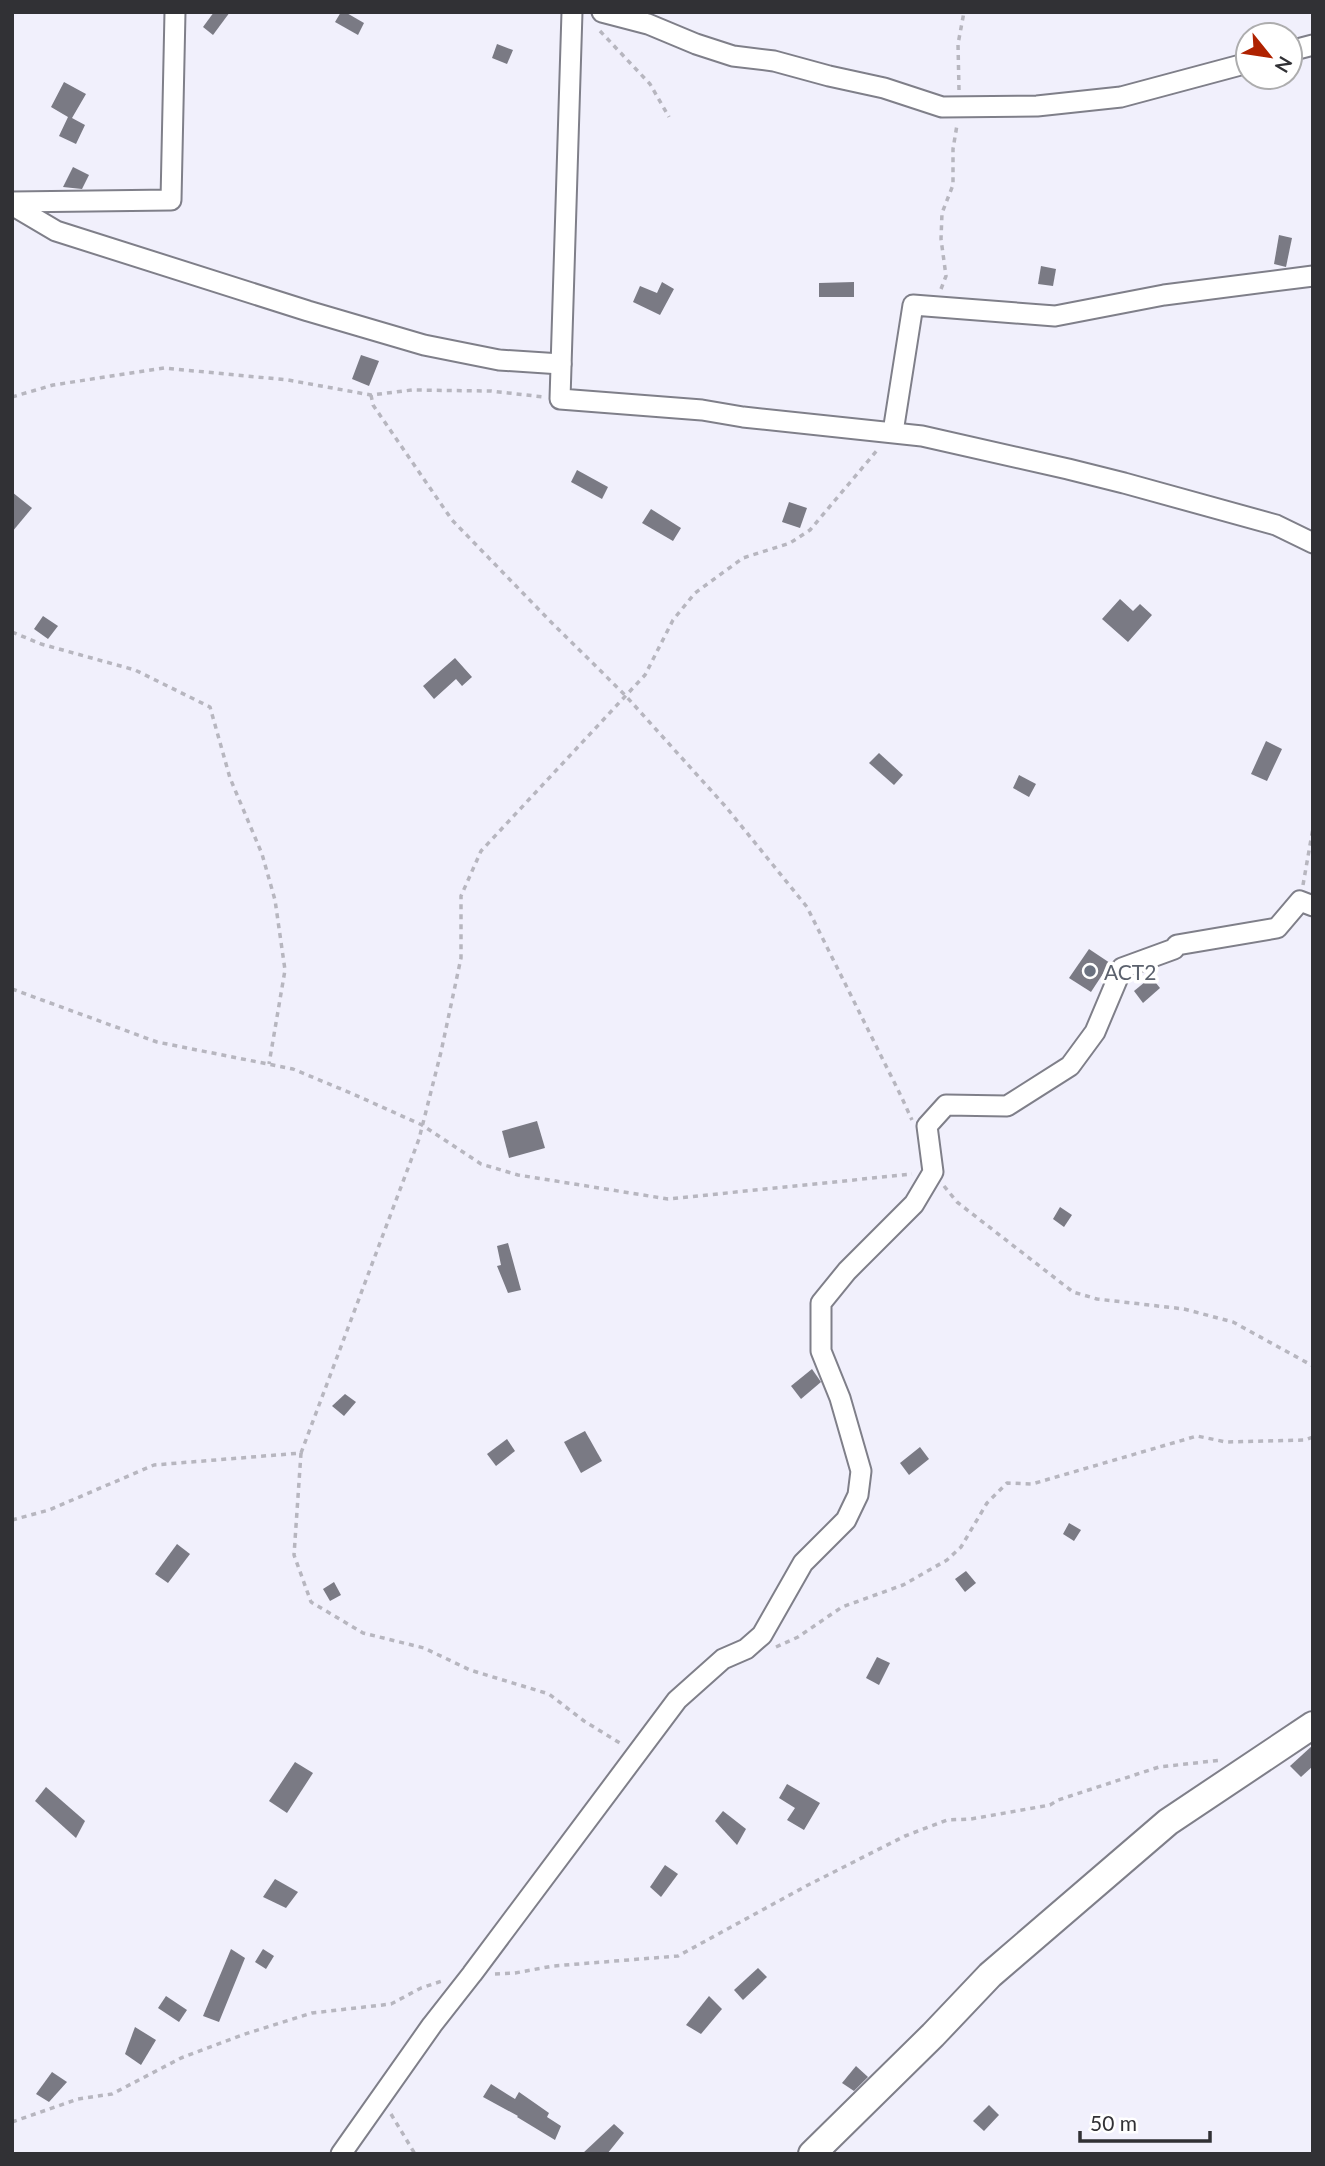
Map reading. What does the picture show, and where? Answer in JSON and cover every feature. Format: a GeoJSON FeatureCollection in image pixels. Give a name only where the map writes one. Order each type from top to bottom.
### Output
{"type":"FeatureCollection","features":[{"type":"Feature","properties":{"kind":"main road"},"geometry":{"type":"LineString","coordinates":[[812,2154],[990,1975],[1158,1831],[1313,1725]]}},
{"type":"Feature","properties":{"kind":"street"},"geometry":{"type":"LineString","coordinates":[[12,203],[171,200],[175,12]]}},
{"type":"Feature","properties":{"kind":"street"},"geometry":{"type":"LineString","coordinates":[[572,12],[560,399],[702,410],[743,417],[922,436],[1113,480],[1276,525],[1313,543]]}},
{"type":"Feature","properties":{"kind":"street"},"geometry":{"type":"LineString","coordinates":[[599,20],[648,24],[733,56],[774,61],[884,88],[943,107],[1037,106],[1121,97],[1234,67]]}},
{"type":"Feature","properties":{"kind":"street"},"geometry":{"type":"LineString","coordinates":[[12,203],[56,231],[308,311],[424,345],[499,360],[561,365]]}},
{"type":"Feature","properties":{"kind":"street"},"geometry":{"type":"LineString","coordinates":[[893,432],[913,305],[1055,316],[1164,295],[1313,276]]}},
{"type":"Feature","properties":{"kind":"street"},"geometry":{"type":"LineString","coordinates":[[341,2154],[432,2025],[677,1700],[723,1659],[746,1648],[762,1635],[803,1563],[846,1520],[858,1495],[860,1471],[840,1398],[821,1351],[821,1303],[847,1271],[914,1205],[933,1172],[927,1126],[946,1105],[1007,1105],[1070,1066],[1095,1032],[1122,968],[1174,949],[1177,945],[1277,928],[1307,904]]}},
{"type":"Feature","properties":{"kind":"path"},"geometry":{"type":"LineString","coordinates":[[933,307],[946,276],[941,239],[943,214],[953,184],[953,149],[959,107],[958,44],[964,12]]}},
{"type":"Feature","properties":{"kind":"path"},"geometry":{"type":"LineString","coordinates":[[599,20],[650,84],[669,117]]}},
{"type":"Feature","properties":{"kind":"path"},"geometry":{"type":"LineString","coordinates":[[12,397],[53,385],[163,368],[288,380],[371,395],[412,390],[492,391],[560,399]]}},
{"type":"Feature","properties":{"kind":"path"},"geometry":{"type":"LineString","coordinates":[[371,395],[373,405],[453,520],[625,695],[726,807],[807,907],[912,1121]]}},
{"type":"Feature","properties":{"kind":"path"},"geometry":{"type":"LineString","coordinates":[[636,1753],[584,1721],[549,1695],[470,1670],[424,1648],[363,1633],[312,1602],[294,1555],[302,1453],[422,1125],[461,958],[461,896],[481,851],[645,674],[673,620],[695,593],[743,558],[790,542],[810,530],[893,432]]}},
{"type":"Feature","properties":{"kind":"path"},"geometry":{"type":"LineString","coordinates":[[12,632],[41,644],[135,670],[210,707],[230,778],[262,854],[275,900],[285,970],[269,1065]]}},
{"type":"Feature","properties":{"kind":"path"},"geometry":{"type":"LineString","coordinates":[[1307,904],[1313,828]]}},
{"type":"Feature","properties":{"kind":"path"},"geometry":{"type":"LineString","coordinates":[[12,989],[158,1042],[293,1069],[422,1125],[481,1164],[518,1175],[668,1199],[933,1172],[957,1202],[1073,1292],[1097,1299],[1184,1309],[1233,1322],[1313,1366]]}},
{"type":"Feature","properties":{"kind":"path"},"geometry":{"type":"LineString","coordinates":[[771,1648],[798,1637],[842,1607],[903,1585],[947,1560],[961,1546],[987,1503],[1007,1483],[1032,1484],[1198,1436],[1226,1442],[1305,1440],[1313,1437]]}},
{"type":"Feature","properties":{"kind":"path"},"geometry":{"type":"LineString","coordinates":[[12,1520],[49,1510],[154,1465],[302,1453]]}},
{"type":"Feature","properties":{"kind":"path"},"geometry":{"type":"LineString","coordinates":[[515,1973],[553,1966],[678,1956],[869,1854],[905,1836],[947,1820],[971,1819],[1050,1805],[1159,1767],[1226,1759]]}},
{"type":"Feature","properties":{"kind":"path"},"geometry":{"type":"LineString","coordinates":[[12,2122],[78,2099],[112,2094],[181,2058],[242,2035],[312,2014],[391,2004],[421,1988],[472,1974]]}},
{"type":"Feature","properties":{"kind":"path"},"geometry":{"type":"LineString","coordinates":[[381,2097],[415,2154]]}},
{"type":"Feature","properties":{"kind":"building"},"geometry":{"type":"Polygon","coordinates":[[[214,12],[230,12],[213,35],[203,27],[214,12]]]}},
{"type":"Feature","properties":{"kind":"building"},"geometry":{"type":"Polygon","coordinates":[[[341,12],[364,23],[358,35],[335,22],[341,12]]]}},
{"type":"Feature","properties":{"kind":"building"},"geometry":{"type":"Polygon","coordinates":[[[497,44],[513,50],[507,64],[492,58],[497,44]]]}},
{"type":"Feature","properties":{"kind":"building"},"geometry":{"type":"Polygon","coordinates":[[[64,82],[86,94],[72,118],[85,125],[76,144],[59,136],[68,117],[51,107],[64,82]]]}},
{"type":"Feature","properties":{"kind":"building"},"geometry":{"type":"Polygon","coordinates":[[[73,167],[89,175],[82,189],[63,187],[73,167]]]}},
{"type":"Feature","properties":{"kind":"building"},"geometry":{"type":"Polygon","coordinates":[[[1279,235],[1292,238],[1286,267],[1274,264],[1279,235]]]}},
{"type":"Feature","properties":{"kind":"building"},"geometry":{"type":"Polygon","coordinates":[[[1041,266],[1056,269],[1053,286],[1038,284],[1041,266]]]}},
{"type":"Feature","properties":{"kind":"building"},"geometry":{"type":"Polygon","coordinates":[[[662,282],[674,289],[660,315],[633,302],[640,286],[657,293],[662,282]]]}},
{"type":"Feature","properties":{"kind":"building"},"geometry":{"type":"Polygon","coordinates":[[[854,282],[854,297],[819,297],[819,283],[854,282]]]}},
{"type":"Feature","properties":{"kind":"building"},"geometry":{"type":"Polygon","coordinates":[[[361,355],[379,361],[369,386],[352,379],[361,355]]]}},
{"type":"Feature","properties":{"kind":"building"},"geometry":{"type":"Polygon","coordinates":[[[577,470],[608,487],[602,499],[571,482],[577,470]]]}},
{"type":"Feature","properties":{"kind":"building"},"geometry":{"type":"Polygon","coordinates":[[[12,492],[32,508],[12,532],[12,492]]]}},
{"type":"Feature","properties":{"kind":"building"},"geometry":{"type":"Polygon","coordinates":[[[789,502],[807,508],[800,528],[782,522],[789,502]]]}},
{"type":"Feature","properties":{"kind":"building"},"geometry":{"type":"Polygon","coordinates":[[[651,509],[681,528],[673,541],[642,523],[651,509]]]}},
{"type":"Feature","properties":{"kind":"building"},"geometry":{"type":"Polygon","coordinates":[[[1120,599],[1133,611],[1140,604],[1152,615],[1128,642],[1102,619],[1120,599]]]}},
{"type":"Feature","properties":{"kind":"building"},"geometry":{"type":"Polygon","coordinates":[[[43,616],[58,626],[48,639],[34,629],[43,616]]]}},
{"type":"Feature","properties":{"kind":"building"},"geometry":{"type":"Polygon","coordinates":[[[455,658],[472,677],[462,686],[456,679],[434,699],[423,686],[455,658]]]}},
{"type":"Feature","properties":{"kind":"building"},"geometry":{"type":"Polygon","coordinates":[[[1266,741],[1282,749],[1267,781],[1251,774],[1266,741]]]}},
{"type":"Feature","properties":{"kind":"building"},"geometry":{"type":"Polygon","coordinates":[[[879,753],[903,775],[894,785],[869,763],[879,753]]]}},
{"type":"Feature","properties":{"kind":"building"},"geometry":{"type":"Polygon","coordinates":[[[1019,775],[1036,784],[1029,797],[1013,788],[1019,775]]]}},
{"type":"Feature","properties":{"kind":"building","name":"ACT2"},"geometry":{"type":"Polygon","coordinates":[[[1089,949],[1110,963],[1091,992],[1069,978],[1089,949]]]}},
{"type":"Feature","properties":{"kind":"building"},"geometry":{"type":"Polygon","coordinates":[[[1151,977],[1160,988],[1143,1003],[1134,991],[1151,977]]]}},
{"type":"Feature","properties":{"kind":"building"},"geometry":{"type":"Polygon","coordinates":[[[537,1121],[545,1148],[509,1158],[502,1131],[537,1121]]]}},
{"type":"Feature","properties":{"kind":"building"},"geometry":{"type":"Polygon","coordinates":[[[1060,1207],[1072,1215],[1064,1227],[1053,1219],[1060,1207]]]}},
{"type":"Feature","properties":{"kind":"building"},"geometry":{"type":"Polygon","coordinates":[[[508,1243],[521,1290],[508,1293],[497,1266],[501,1265],[497,1246],[508,1243]]]}},
{"type":"Feature","properties":{"kind":"building"},"geometry":{"type":"Polygon","coordinates":[[[812,1369],[821,1382],[801,1399],[791,1386],[812,1369]]]}},
{"type":"Feature","properties":{"kind":"building"},"geometry":{"type":"Polygon","coordinates":[[[345,1394],[356,1402],[344,1416],[332,1406],[345,1394]]]}},
{"type":"Feature","properties":{"kind":"building"},"geometry":{"type":"Polygon","coordinates":[[[585,1431],[602,1461],[581,1473],[564,1442],[585,1431]]]}},
{"type":"Feature","properties":{"kind":"building"},"geometry":{"type":"Polygon","coordinates":[[[507,1439],[515,1451],[496,1466],[487,1454],[507,1439]]]}},
{"type":"Feature","properties":{"kind":"building"},"geometry":{"type":"Polygon","coordinates":[[[920,1447],[929,1459],[909,1475],[900,1463],[920,1447]]]}},
{"type":"Feature","properties":{"kind":"building"},"geometry":{"type":"Polygon","coordinates":[[[1069,1523],[1081,1530],[1074,1541],[1063,1534],[1069,1523]]]}},
{"type":"Feature","properties":{"kind":"building"},"geometry":{"type":"Polygon","coordinates":[[[177,1544],[190,1554],[168,1583],[155,1574],[177,1544]]]}},
{"type":"Feature","properties":{"kind":"building"},"geometry":{"type":"Polygon","coordinates":[[[966,1571],[976,1583],[965,1592],[955,1579],[966,1571]]]}},
{"type":"Feature","properties":{"kind":"building"},"geometry":{"type":"Polygon","coordinates":[[[334,1582],[341,1595],[330,1601],[323,1589],[334,1582]]]}},
{"type":"Feature","properties":{"kind":"building"},"geometry":{"type":"Polygon","coordinates":[[[877,1657],[890,1663],[879,1685],[866,1678],[877,1657]]]}},
{"type":"Feature","properties":{"kind":"building"},"geometry":{"type":"Polygon","coordinates":[[[1313,1745],[1313,1766],[1301,1777],[1290,1766],[1313,1745]]]}},
{"type":"Feature","properties":{"kind":"building"},"geometry":{"type":"Polygon","coordinates":[[[295,1762],[313,1773],[287,1813],[269,1801],[295,1762]]]}},
{"type":"Feature","properties":{"kind":"building"},"geometry":{"type":"Polygon","coordinates":[[[787,1784],[820,1803],[804,1830],[787,1820],[795,1808],[779,1798],[787,1784]]]}},
{"type":"Feature","properties":{"kind":"building"},"geometry":{"type":"Polygon","coordinates":[[[46,1787],[85,1821],[76,1838],[35,1801],[46,1787]]]}},
{"type":"Feature","properties":{"kind":"building"},"geometry":{"type":"Polygon","coordinates":[[[723,1811],[746,1829],[737,1845],[715,1821],[723,1811]]]}},
{"type":"Feature","properties":{"kind":"building"},"geometry":{"type":"Polygon","coordinates":[[[665,1865],[678,1874],[661,1897],[650,1887],[665,1865]]]}},
{"type":"Feature","properties":{"kind":"building"},"geometry":{"type":"Polygon","coordinates":[[[275,1879],[298,1892],[286,1908],[263,1897],[275,1879]]]}},
{"type":"Feature","properties":{"kind":"building"},"geometry":{"type":"Polygon","coordinates":[[[231,1949],[245,1958],[219,2022],[203,2016],[231,1949]]]}},
{"type":"Feature","properties":{"kind":"building"},"geometry":{"type":"Polygon","coordinates":[[[263,1949],[274,1956],[266,1969],[255,1962],[263,1949]]]}},
{"type":"Feature","properties":{"kind":"building"},"geometry":{"type":"Polygon","coordinates":[[[758,1968],[767,1977],[743,2000],[734,1990],[758,1968]]]}},
{"type":"Feature","properties":{"kind":"building"},"geometry":{"type":"Polygon","coordinates":[[[166,1996],[187,2010],[179,2022],[158,2008],[166,1996]]]}},
{"type":"Feature","properties":{"kind":"building"},"geometry":{"type":"Polygon","coordinates":[[[709,1996],[722,2009],[701,2034],[686,2025],[709,1996]]]}},
{"type":"Feature","properties":{"kind":"building"},"geometry":{"type":"Polygon","coordinates":[[[135,2027],[156,2040],[141,2065],[125,2054],[135,2027]]]}},
{"type":"Feature","properties":{"kind":"building"},"geometry":{"type":"Polygon","coordinates":[[[856,2066],[868,2077],[854,2091],[842,2083],[856,2066]]]}},
{"type":"Feature","properties":{"kind":"building"},"geometry":{"type":"Polygon","coordinates":[[[52,2072],[67,2082],[49,2102],[36,2094],[52,2072]]]}},
{"type":"Feature","properties":{"kind":"building"},"geometry":{"type":"Polygon","coordinates":[[[491,2084],[515,2099],[519,2092],[549,2113],[547,2117],[561,2126],[555,2140],[483,2097],[491,2084]]]}},
{"type":"Feature","properties":{"kind":"building"},"geometry":{"type":"Polygon","coordinates":[[[989,2105],[999,2115],[984,2131],[973,2121],[989,2105]]]}},
{"type":"Feature","properties":{"kind":"building"},"geometry":{"type":"Polygon","coordinates":[[[614,2124],[624,2133],[607,2154],[582,2154],[614,2124]]]}},
{"type":"Feature","properties":{"kind":"place","name":"ACT2"},"geometry":{"type":"Point","coordinates":[1090,971]}}]}
